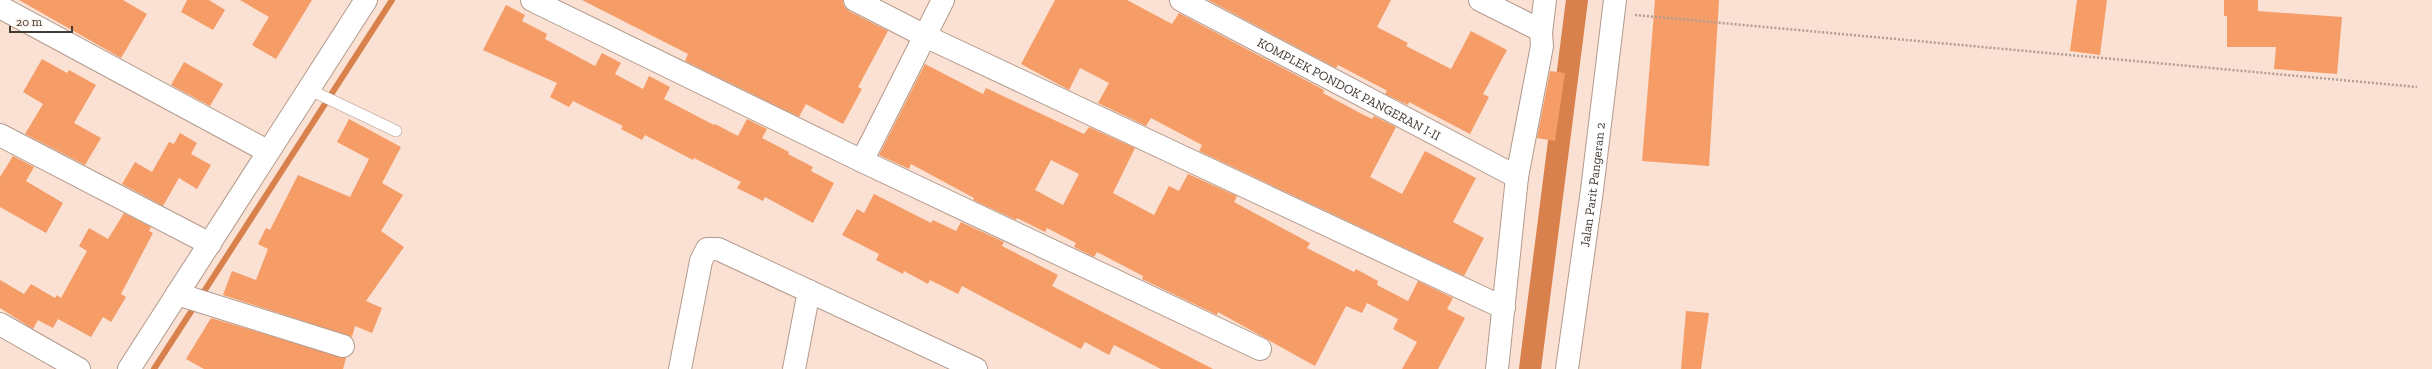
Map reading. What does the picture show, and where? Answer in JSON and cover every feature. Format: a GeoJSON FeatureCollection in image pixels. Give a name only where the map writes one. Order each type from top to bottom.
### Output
{"type":"FeatureCollection","features":[{"type":"Feature","properties":{"kind":"street"},"geometry":{"type":"LineString","coordinates":[[532,0],[862,161],[1260,349]]}},
{"type":"Feature","properties":{"kind":"street"},"geometry":{"type":"LineString","coordinates":[[855,0],[925,36],[1504,308]]}},
{"type":"Feature","properties":{"kind":"street"},"geometry":{"type":"LineString","coordinates":[[862,161],[943,0]]}},
{"type":"Feature","properties":{"kind":"street","name":"KOMPLEK PONDOK PANGERAN I-II"},"geometry":{"type":"LineString","coordinates":[[1181,0],[1517,177]]}},
{"type":"Feature","properties":{"kind":"street"},"geometry":{"type":"LineString","coordinates":[[1480,0],[1541,33]]}},
{"type":"Feature","properties":{"kind":"street"},"geometry":{"type":"LineString","coordinates":[[1497,369],[1517,177],[1542,46],[1541,33],[1545,0]]}},
{"type":"Feature","properties":{"kind":"street"},"geometry":{"type":"LineString","coordinates":[[129,369],[191,299],[210,244],[267,151],[312,91],[363,1]]}},
{"type":"Feature","properties":{"kind":"street"},"geometry":{"type":"LineString","coordinates":[[0,7],[267,151]]}},
{"type":"Feature","properties":{"kind":"street","name":"Jalan Parit Pangeran 2"},"geometry":{"type":"LineString","coordinates":[[1567,369],[1592,190],[1614,7]]}},
{"type":"Feature","properties":{"kind":"street"},"geometry":{"type":"LineString","coordinates":[[0,135],[210,244]]}},
{"type":"Feature","properties":{"kind":"street"},"geometry":{"type":"LineString","coordinates":[[680,369],[701,261],[707,249],[718,249],[976,369]]}},
{"type":"Feature","properties":{"kind":"street"},"geometry":{"type":"LineString","coordinates":[[794,369],[809,291]]}},
{"type":"Feature","properties":{"kind":"street"},"geometry":{"type":"LineString","coordinates":[[191,299],[343,346]]}},
{"type":"Feature","properties":{"kind":"street"},"geometry":{"type":"LineString","coordinates":[[0,324],[79,369]]}},
{"type":"Feature","properties":{"kind":"lane"},"geometry":{"type":"LineString","coordinates":[[312,91],[396,131]]}},
{"type":"Feature","properties":{"kind":"path"},"geometry":{"type":"LineString","coordinates":[[1614,7],[2417,87]]}},
{"type":"Feature","properties":{"kind":"building"},"geometry":{"type":"Polygon","coordinates":[[[19,0],[123,0],[147,14],[121,58],[19,0]]]}},
{"type":"Feature","properties":{"kind":"building"},"geometry":{"type":"Polygon","coordinates":[[[187,0],[209,0],[225,10],[213,30],[181,12],[187,0]]]}},
{"type":"Feature","properties":{"kind":"building"},"geometry":{"type":"Polygon","coordinates":[[[240,0],[312,0],[276,59],[252,45],[269,17],[240,0]]]}},
{"type":"Feature","properties":{"kind":"building"},"geometry":{"type":"Polygon","coordinates":[[[582,0],[843,0],[844,6],[849,11],[888,31],[858,87],[862,89],[843,124],[806,104],[799,117],[685,61],[688,54],[582,0]]]}},
{"type":"Feature","properties":{"kind":"building"},"geometry":{"type":"Polygon","coordinates":[[[1055,0],[1127,0],[1172,24],[1179,13],[1324,90],[1323,93],[1358,112],[1372,119],[1374,116],[1396,127],[1370,177],[1402,194],[1425,151],[1476,178],[1453,222],[1484,238],[1464,276],[1199,151],[1202,145],[1151,118],[1146,126],[1098,103],[1109,83],[1080,68],[1069,90],[1021,64],[1055,0]]]}},
{"type":"Feature","properties":{"kind":"building"},"geometry":{"type":"Polygon","coordinates":[[[1208,0],[1391,0],[1377,27],[1408,43],[1406,46],[1451,69],[1471,31],[1507,50],[1483,94],[1489,97],[1470,134],[1409,102],[1408,105],[1385,94],[1387,91],[1384,89],[1338,65],[1336,68],[1208,0]]]}},
{"type":"Feature","properties":{"kind":"building"},"geometry":{"type":"Polygon","coordinates":[[[1655,0],[1719,0],[1709,166],[1642,161],[1655,0]]]}},
{"type":"Feature","properties":{"kind":"building"},"geometry":{"type":"Polygon","coordinates":[[[2077,0],[2107,0],[2100,55],[2070,51],[2077,0]]]}},
{"type":"Feature","properties":{"kind":"building"},"geometry":{"type":"Polygon","coordinates":[[[2224,0],[2258,0],[2258,11],[2342,17],[2337,74],[2274,69],[2276,47],[2227,47],[2227,16],[2224,16],[2224,0]]]}},
{"type":"Feature","properties":{"kind":"building"},"geometry":{"type":"Polygon","coordinates":[[[506,5],[525,15],[522,21],[547,34],[545,39],[595,66],[602,53],[621,63],[615,74],[643,89],[649,76],[670,87],[664,99],[714,125],[715,124],[738,136],[747,119],[767,129],[762,138],[813,167],[811,171],[834,183],[813,223],[765,197],[763,201],[737,188],[741,182],[694,158],[693,160],[645,135],[642,140],[621,129],[623,126],[573,101],[569,107],[550,97],[557,83],[483,50],[506,5]]]}},
{"type":"Feature","properties":{"kind":"building"},"geometry":{"type":"Polygon","coordinates":[[[42,59],[67,73],[69,70],[96,85],[74,123],[101,138],[85,165],[25,134],[43,104],[23,92],[42,59]]]}},
{"type":"Feature","properties":{"kind":"building"},"geometry":{"type":"Polygon","coordinates":[[[184,62],[223,84],[210,106],[171,85],[184,62]]]}},
{"type":"Feature","properties":{"kind":"building"},"geometry":{"type":"Polygon","coordinates":[[[925,64],[983,94],[986,88],[1084,134],[1089,127],[1135,148],[1113,193],[1154,215],[1169,186],[1179,191],[1188,174],[1237,196],[1234,202],[1310,243],[1307,248],[1354,272],[1356,269],[1378,281],[1377,285],[1408,301],[1418,281],[1453,298],[1447,309],[1465,318],[1438,369],[1402,369],[1417,342],[1393,329],[1398,319],[1367,303],[1362,313],[1346,306],[1315,366],[1218,312],[1217,315],[1142,279],[1143,276],[1097,252],[1094,257],[1074,247],[1076,243],[1047,228],[1045,232],[1017,218],[1016,220],[973,200],[974,198],[911,164],[909,169],[879,155],[925,64]],[[1051,160],[1035,190],[1063,205],[1079,174],[1051,160]]]}},
{"type":"Feature","properties":{"kind":"building"},"geometry":{"type":"Polygon","coordinates":[[[1550,71],[1565,73],[1555,141],[1537,138],[1550,71]]]}},
{"type":"Feature","properties":{"kind":"building"},"geometry":{"type":"Polygon","coordinates":[[[349,119],[401,147],[382,183],[403,195],[381,231],[404,247],[366,301],[382,308],[372,333],[355,326],[352,337],[223,295],[232,271],[256,280],[268,249],[258,244],[266,228],[270,230],[298,175],[350,197],[369,159],[337,142],[349,119]]]}},
{"type":"Feature","properties":{"kind":"building"},"geometry":{"type":"Polygon","coordinates":[[[180,133],[197,143],[191,154],[211,165],[197,189],[179,178],[163,206],[122,184],[135,162],[152,172],[169,142],[174,144],[180,133]]]}},
{"type":"Feature","properties":{"kind":"building"},"geometry":{"type":"Polygon","coordinates":[[[13,156],[34,167],[26,181],[63,203],[46,233],[0,207],[0,177],[13,156]]]}},
{"type":"Feature","properties":{"kind":"building"},"geometry":{"type":"Polygon","coordinates":[[[874,194],[931,223],[933,220],[956,231],[961,222],[1004,242],[1002,246],[1058,275],[1052,286],[1213,369],[1161,369],[1114,345],[1109,355],[1085,342],[1081,349],[962,286],[958,294],[930,280],[928,284],[904,271],[903,274],[876,260],[879,254],[842,235],[857,209],[864,213],[874,194]]]}},
{"type":"Feature","properties":{"kind":"building"},"geometry":{"type":"Polygon","coordinates":[[[124,213],[151,227],[149,231],[153,233],[121,294],[126,297],[111,322],[103,317],[91,337],[58,319],[53,328],[38,320],[33,329],[0,308],[0,280],[24,294],[31,284],[55,298],[57,295],[61,298],[87,251],[79,246],[89,228],[108,239],[124,213]]]}},
{"type":"Feature","properties":{"kind":"building"},"geometry":{"type":"Polygon","coordinates":[[[1686,311],[1709,313],[1701,369],[1681,369],[1686,311]]]}},
{"type":"Feature","properties":{"kind":"building"},"geometry":{"type":"Polygon","coordinates":[[[211,318],[346,358],[343,369],[204,369],[186,359],[211,318]]]}},
{"type":"Feature","properties":{"kind":"waterway"},"geometry":{"type":"LineString","coordinates":[[154,369],[392,0]]}},
{"type":"Feature","properties":{"kind":"waterway"},"geometry":{"type":"LineString","coordinates":[[1530,369],[1577,0]]}}]}
